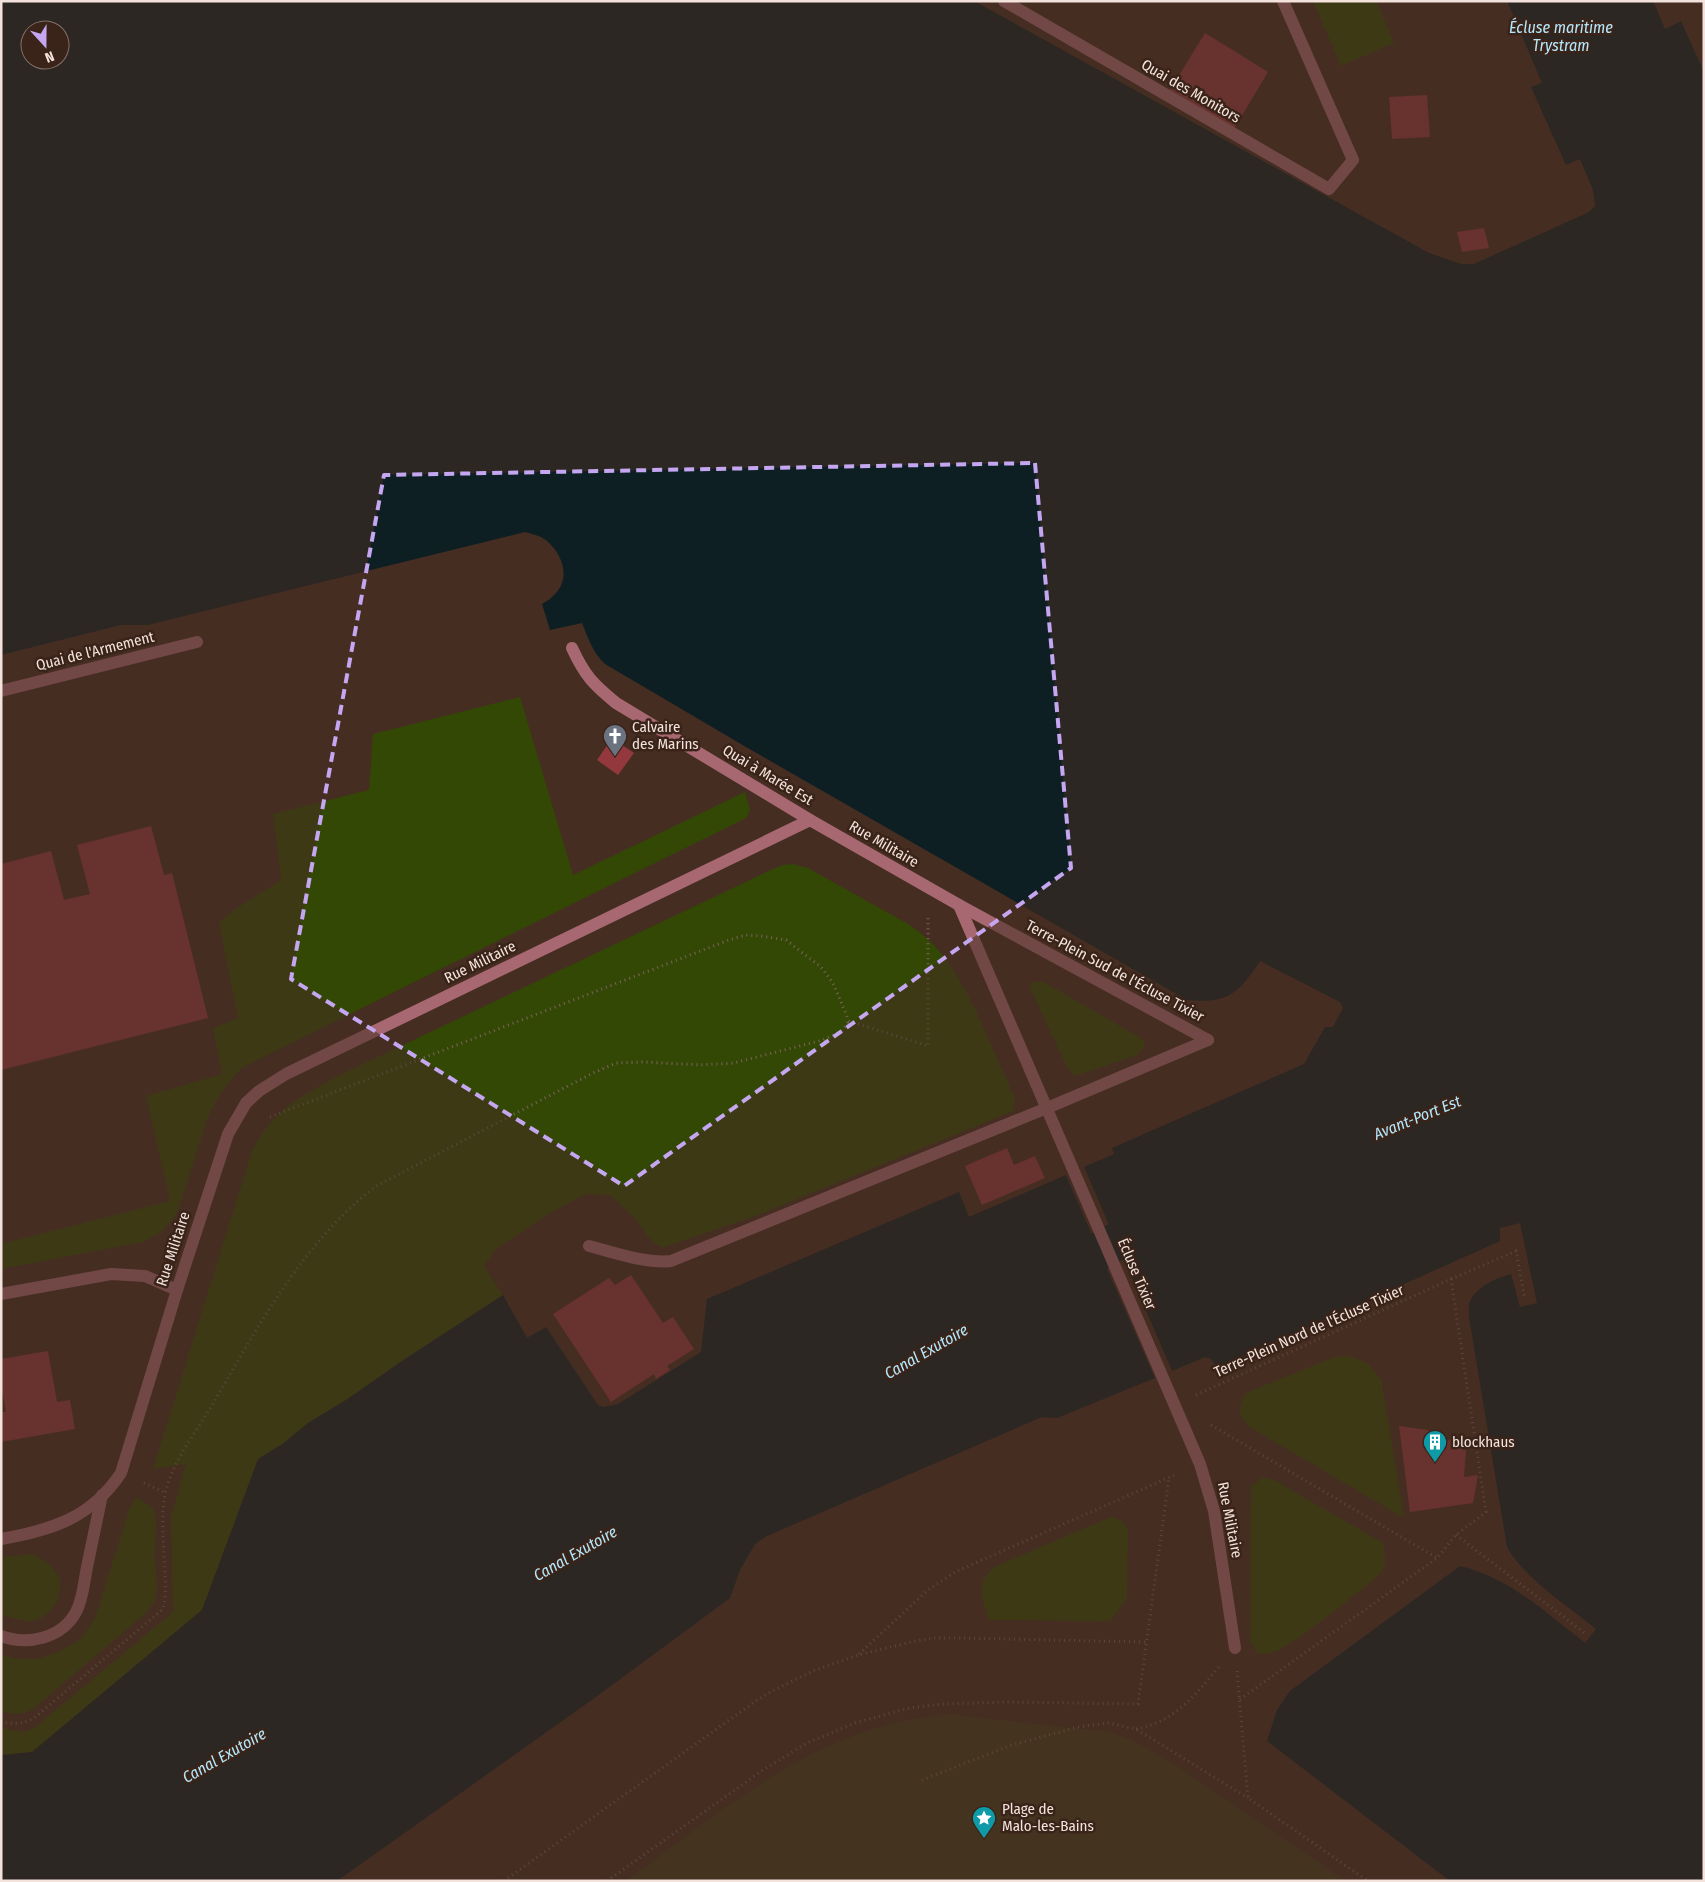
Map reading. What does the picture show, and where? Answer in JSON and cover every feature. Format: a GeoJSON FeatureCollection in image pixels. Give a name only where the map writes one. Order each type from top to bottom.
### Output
{"type":"FeatureCollection","features":[{"type":"Feature","properties":{"kind":"street","name":"Quai des Monitors"},"geometry":{"type":"LineString","coordinates":[[1004,1],[1329,190],[1353,160],[1283,1]]}},
{"type":"Feature","properties":{"kind":"street","name":"Quai de l'Armement"},"geometry":{"type":"LineString","coordinates":[[1,691],[197,642]]}},
{"type":"Feature","properties":{"kind":"street","name":"Quai à Marée Est"},"geometry":{"type":"LineString","coordinates":[[572,648],[582,670],[592,682],[616,703],[810,820]]}},
{"type":"Feature","properties":{"kind":"street","name":"Rue Militaire"},"geometry":{"type":"LineString","coordinates":[[1,1539],[44,1530],[65,1523],[85,1511],[113,1485],[126,1460],[177,1290],[228,1134],[246,1103],[259,1091],[286,1074],[810,820],[959,905]]}},
{"type":"Feature","properties":{"kind":"street"},"geometry":{"type":"LineString","coordinates":[[589,1246],[655,1262],[671,1261],[1047,1108],[959,905]]}},
{"type":"Feature","properties":{"kind":"street","name":"Terre-Plein Sud de l'Écluse Tixier"},"geometry":{"type":"LineString","coordinates":[[959,905],[1208,1040],[1047,1108]]}},
{"type":"Feature","properties":{"kind":"street","name":"Écluse Tixier"},"geometry":{"type":"LineString","coordinates":[[1047,1108],[1176,1404]]}},
{"type":"Feature","properties":{"kind":"street"},"geometry":{"type":"LineString","coordinates":[[1,1294],[111,1274],[145,1276],[177,1290]]}},
{"type":"Feature","properties":{"kind":"street","name":"Rue Militaire"},"geometry":{"type":"LineString","coordinates":[[1176,1404],[1200,1464],[1214,1511],[1235,1648]]}},
{"type":"Feature","properties":{"kind":"street"},"geometry":{"type":"LineString","coordinates":[[1,1636],[21,1640],[34,1640],[59,1632],[68,1623],[76,1611],[82,1594],[102,1495]]}},
{"type":"Feature","properties":{"kind":"path"},"geometry":{"type":"LineString","coordinates":[[848,1021],[928,1046],[928,888]]}},
{"type":"Feature","properties":{"kind":"path"},"geometry":{"type":"LineString","coordinates":[[228,1134],[746,935],[786,940],[821,967],[832,982],[848,1021]]}},
{"type":"Feature","properties":{"kind":"path"},"geometry":{"type":"LineString","coordinates":[[1,1720],[12,1724],[21,1724],[34,1718],[162,1610],[166,1596],[164,1513],[169,1480],[184,1450],[255,1332],[310,1250],[338,1218],[363,1196],[386,1180],[593,1072],[616,1062],[700,1065],[734,1063],[823,1040],[842,1032],[848,1021]]}},
{"type":"Feature","properties":{"kind":"path","name":"Terre-Plein Nord de l'Écluse Tixier"},"geometry":{"type":"LineString","coordinates":[[1176,1404],[1450,1279],[1516,1251],[1525,1299]]}},
{"type":"Feature","properties":{"kind":"path"},"geometry":{"type":"LineString","coordinates":[[1239,1700],[1438,1558],[1456,1535],[1486,1512],[1450,1279]]}},
{"type":"Feature","properties":{"kind":"path"},"geometry":{"type":"LineString","coordinates":[[1176,1404],[1438,1558]]}},
{"type":"Feature","properties":{"kind":"path"},"geometry":{"type":"LineString","coordinates":[[858,1655],[928,1590],[955,1572],[1200,1464]]}},
{"type":"Feature","properties":{"kind":"path"},"geometry":{"type":"LineString","coordinates":[[608,1881],[763,1770],[807,1743],[855,1723],[910,1708],[941,1704],[1006,1702],[1138,1704],[1169,1478]]}},
{"type":"Feature","properties":{"kind":"path"},"geometry":{"type":"LineString","coordinates":[[1456,1535],[1586,1634]]}},
{"type":"Feature","properties":{"kind":"path"},"geometry":{"type":"LineString","coordinates":[[504,1881],[753,1703],[792,1681],[858,1655],[886,1647],[935,1638],[1146,1642]]}},
{"type":"Feature","properties":{"kind":"path"},"geometry":{"type":"LineString","coordinates":[[1235,1648],[1248,1798]]}},
{"type":"Feature","properties":{"kind":"path"},"geometry":{"type":"LineString","coordinates":[[1136,1729],[1158,1723],[1182,1708],[1235,1648]]}},
{"type":"Feature","properties":{"kind":"path"},"geometry":{"type":"LineString","coordinates":[[922,1780],[990,1752],[1078,1727],[1108,1723],[1136,1729],[1248,1798],[1368,1881]]}},
{"type":"Feature","properties":{"kind":"highlighted area"},"geometry":{"type":"Polygon","coordinates":[[[1035,463],[1071,868],[624,1186],[291,979],[384,475],[1035,463]]]}},
{"type":"Feature","properties":{"kind":"green space"},"geometry":{"type":"Polygon","coordinates":[[[1313,1],[1376,1],[1394,43],[1341,66],[1313,1]]]}},
{"type":"Feature","properties":{"kind":"green space"},"geometry":{"type":"Polygon","coordinates":[[[520,697],[573,875],[745,792],[750,810],[746,818],[241,1068],[220,1094],[208,1117],[178,1210],[172,1221],[161,1232],[143,1242],[1,1269],[1,1244],[170,1201],[146,1096],[222,1074],[213,1028],[238,1018],[219,923],[234,910],[281,880],[273,814],[369,790],[373,734],[520,697]]]}},
{"type":"Feature","properties":{"kind":"green space"},"geometry":{"type":"Polygon","coordinates":[[[793,864],[808,868],[908,924],[934,945],[954,970],[977,1014],[1015,1099],[1013,1111],[758,1215],[661,1248],[650,1239],[633,1216],[610,1195],[586,1194],[550,1213],[496,1249],[484,1266],[503,1295],[346,1400],[308,1423],[284,1443],[258,1459],[202,1610],[32,1752],[1,1755],[1,1728],[24,1732],[34,1728],[173,1612],[171,1517],[186,1464],[153,1469],[252,1151],[269,1124],[290,1105],[342,1074],[773,869],[793,864]]]}},
{"type":"Feature","properties":{"kind":"green space"},"geometry":{"type":"Polygon","coordinates":[[[1042,981],[1144,1040],[1144,1047],[1137,1055],[1075,1076],[1067,1067],[1030,988],[1033,982],[1042,981]]]}},
{"type":"Feature","properties":{"kind":"green space"},"geometry":{"type":"Polygon","coordinates":[[[1349,1356],[1367,1363],[1381,1379],[1404,1518],[1248,1426],[1240,1414],[1241,1403],[1246,1393],[1334,1357],[1349,1356]]]}},
{"type":"Feature","properties":{"kind":"green space"},"geometry":{"type":"Polygon","coordinates":[[[1264,1477],[1276,1481],[1383,1543],[1385,1560],[1383,1570],[1369,1584],[1293,1642],[1265,1654],[1257,1653],[1250,1642],[1251,1486],[1264,1477]]]}},
{"type":"Feature","properties":{"kind":"green space"},"geometry":{"type":"Polygon","coordinates":[[[136,1497],[153,1508],[156,1519],[155,1559],[157,1586],[155,1600],[147,1612],[32,1710],[20,1714],[1,1712],[1,1654],[16,1659],[38,1659],[58,1652],[81,1639],[95,1618],[130,1507],[136,1497]]]}},
{"type":"Feature","properties":{"kind":"green space"},"geometry":{"type":"Polygon","coordinates":[[[1111,1517],[1121,1520],[1128,1528],[1127,1599],[1110,1621],[989,1620],[981,1594],[983,1579],[994,1567],[1111,1517]]]}},
{"type":"Feature","properties":{"kind":"green space"},"geometry":{"type":"Polygon","coordinates":[[[33,1554],[47,1562],[57,1573],[61,1587],[56,1603],[48,1613],[32,1621],[1,1614],[1,1557],[33,1554]]]}},
{"type":"Feature","properties":{"kind":"sand","name":"Plage de Malo-les-Bains"},"geometry":{"type":"Polygon","coordinates":[[[947,1714],[1109,1732],[1134,1741],[1175,1765],[1346,1881],[626,1881],[750,1791],[816,1752],[851,1737],[887,1725],[947,1714]]]}},
{"type":"Feature","properties":{"kind":"water"},"geometry":{"type":"Polygon","coordinates":[[[1,1],[974,1],[1429,253],[1461,264],[1474,264],[1589,212],[1595,206],[1593,190],[1580,159],[1566,165],[1531,87],[1542,83],[1507,1],[1653,1],[1665,29],[1681,21],[1704,72],[1704,1881],[1450,1881],[1267,1741],[1277,1710],[1290,1691],[1460,1566],[1478,1571],[1511,1587],[1585,1643],[1596,1629],[1560,1602],[1524,1570],[1507,1547],[1469,1317],[1469,1307],[1473,1296],[1483,1287],[1494,1280],[1511,1274],[1520,1307],[1537,1303],[1520,1223],[1500,1228],[1500,1241],[1217,1368],[1211,1359],[1205,1357],[1172,1371],[1084,1167],[1114,1154],[1112,1148],[1304,1064],[1325,1027],[1333,1027],[1343,1008],[1340,1002],[1260,961],[1245,982],[1231,994],[1213,1000],[1187,1000],[746,747],[605,664],[594,650],[582,623],[550,630],[542,604],[552,597],[560,587],[563,579],[562,563],[559,555],[548,542],[541,537],[529,533],[525,532],[148,625],[121,625],[1,655],[1,1]]]}},
{"type":"Feature","properties":{"kind":"water"},"geometry":{"type":"Polygon","coordinates":[[[1066,1175],[1155,1378],[1057,1418],[1042,1417],[767,1536],[755,1544],[740,1570],[730,1598],[600,1694],[337,1881],[1,1881],[1,1755],[32,1752],[202,1610],[258,1459],[284,1443],[308,1423],[346,1400],[503,1295],[527,1338],[546,1327],[598,1405],[604,1407],[618,1404],[701,1352],[707,1299],[959,1192],[969,1217],[1066,1175]]]}},
{"type":"Feature","properties":{"kind":"pier"},"geometry":{"type":"Polygon","coordinates":[[[1084,1167],[1172,1371],[1170,1372],[1082,1168],[1084,1167]]]}},
{"type":"Feature","properties":{"kind":"pier"},"geometry":{"type":"Polygon","coordinates":[[[1068,1174],[1158,1377],[1155,1378],[1066,1175],[1068,1174]]]}},
{"type":"Feature","properties":{"kind":"building"},"geometry":{"type":"Polygon","coordinates":[[[1205,33],[1268,72],[1234,129],[1170,90],[1205,33]]]}},
{"type":"Feature","properties":{"kind":"building"},"geometry":{"type":"Polygon","coordinates":[[[1427,95],[1430,137],[1392,139],[1389,97],[1427,95]]]}},
{"type":"Feature","properties":{"kind":"building"},"geometry":{"type":"Polygon","coordinates":[[[1484,228],[1489,248],[1462,252],[1457,232],[1484,228]]]}},
{"type":"Feature","properties":{"kind":"building","name":"Calvaire des Marins"},"geometry":{"type":"Polygon","coordinates":[[[612,738],[634,753],[618,775],[597,760],[612,738]]]}},
{"type":"Feature","properties":{"kind":"building"},"geometry":{"type":"Polygon","coordinates":[[[151,826],[164,875],[172,873],[208,1018],[1,1070],[1,864],[51,851],[64,900],[90,894],[77,845],[151,826]]]}},
{"type":"Feature","properties":{"kind":"building"},"geometry":{"type":"Polygon","coordinates":[[[1007,1148],[1014,1165],[1035,1156],[1045,1178],[982,1205],[965,1166],[1007,1148]]]}},
{"type":"Feature","properties":{"kind":"building"},"geometry":{"type":"Polygon","coordinates":[[[631,1275],[663,1323],[673,1317],[694,1349],[667,1366],[670,1370],[656,1379],[654,1374],[611,1402],[553,1314],[609,1278],[615,1285],[631,1275]]]}},
{"type":"Feature","properties":{"kind":"building"},"geometry":{"type":"Polygon","coordinates":[[[48,1351],[57,1402],[70,1400],[75,1429],[1,1442],[1,1412],[6,1412],[1,1384],[1,1359],[48,1351]]]}},
{"type":"Feature","properties":{"kind":"building","name":"blockhaus"},"geometry":{"type":"Polygon","coordinates":[[[1399,1426],[1428,1430],[1438,1446],[1454,1437],[1466,1451],[1464,1477],[1478,1475],[1473,1503],[1410,1512],[1399,1426]]]}},
{"type":"Feature","properties":{"kind":"waterway","name":"Canal Exutoire"},"geometry":{"type":"LineString","coordinates":[[1055,1277],[1145,1225],[1162,1218]]}},
{"type":"Feature","properties":{"kind":"place","name":"Calvaire des Marins"},"geometry":{"type":"Point","coordinates":[615,757]}},
{"type":"Feature","properties":{"kind":"place","name":"blockhaus"},"geometry":{"type":"Point","coordinates":[1435,1463]}},
{"type":"Feature","properties":{"kind":"place","name":"Plage de Malo-les-Bains"},"geometry":{"type":"Point","coordinates":[984,1839]}},
{"type":"Feature","properties":{"kind":"water label","name":"Écluse maritime Trystram"},"geometry":{"type":"Point","coordinates":[1561,36]}},
{"type":"Feature","properties":{"kind":"water label","name":"Avant-Port Est"},"geometry":{"type":"Point","coordinates":[1417,1117]}}]}
